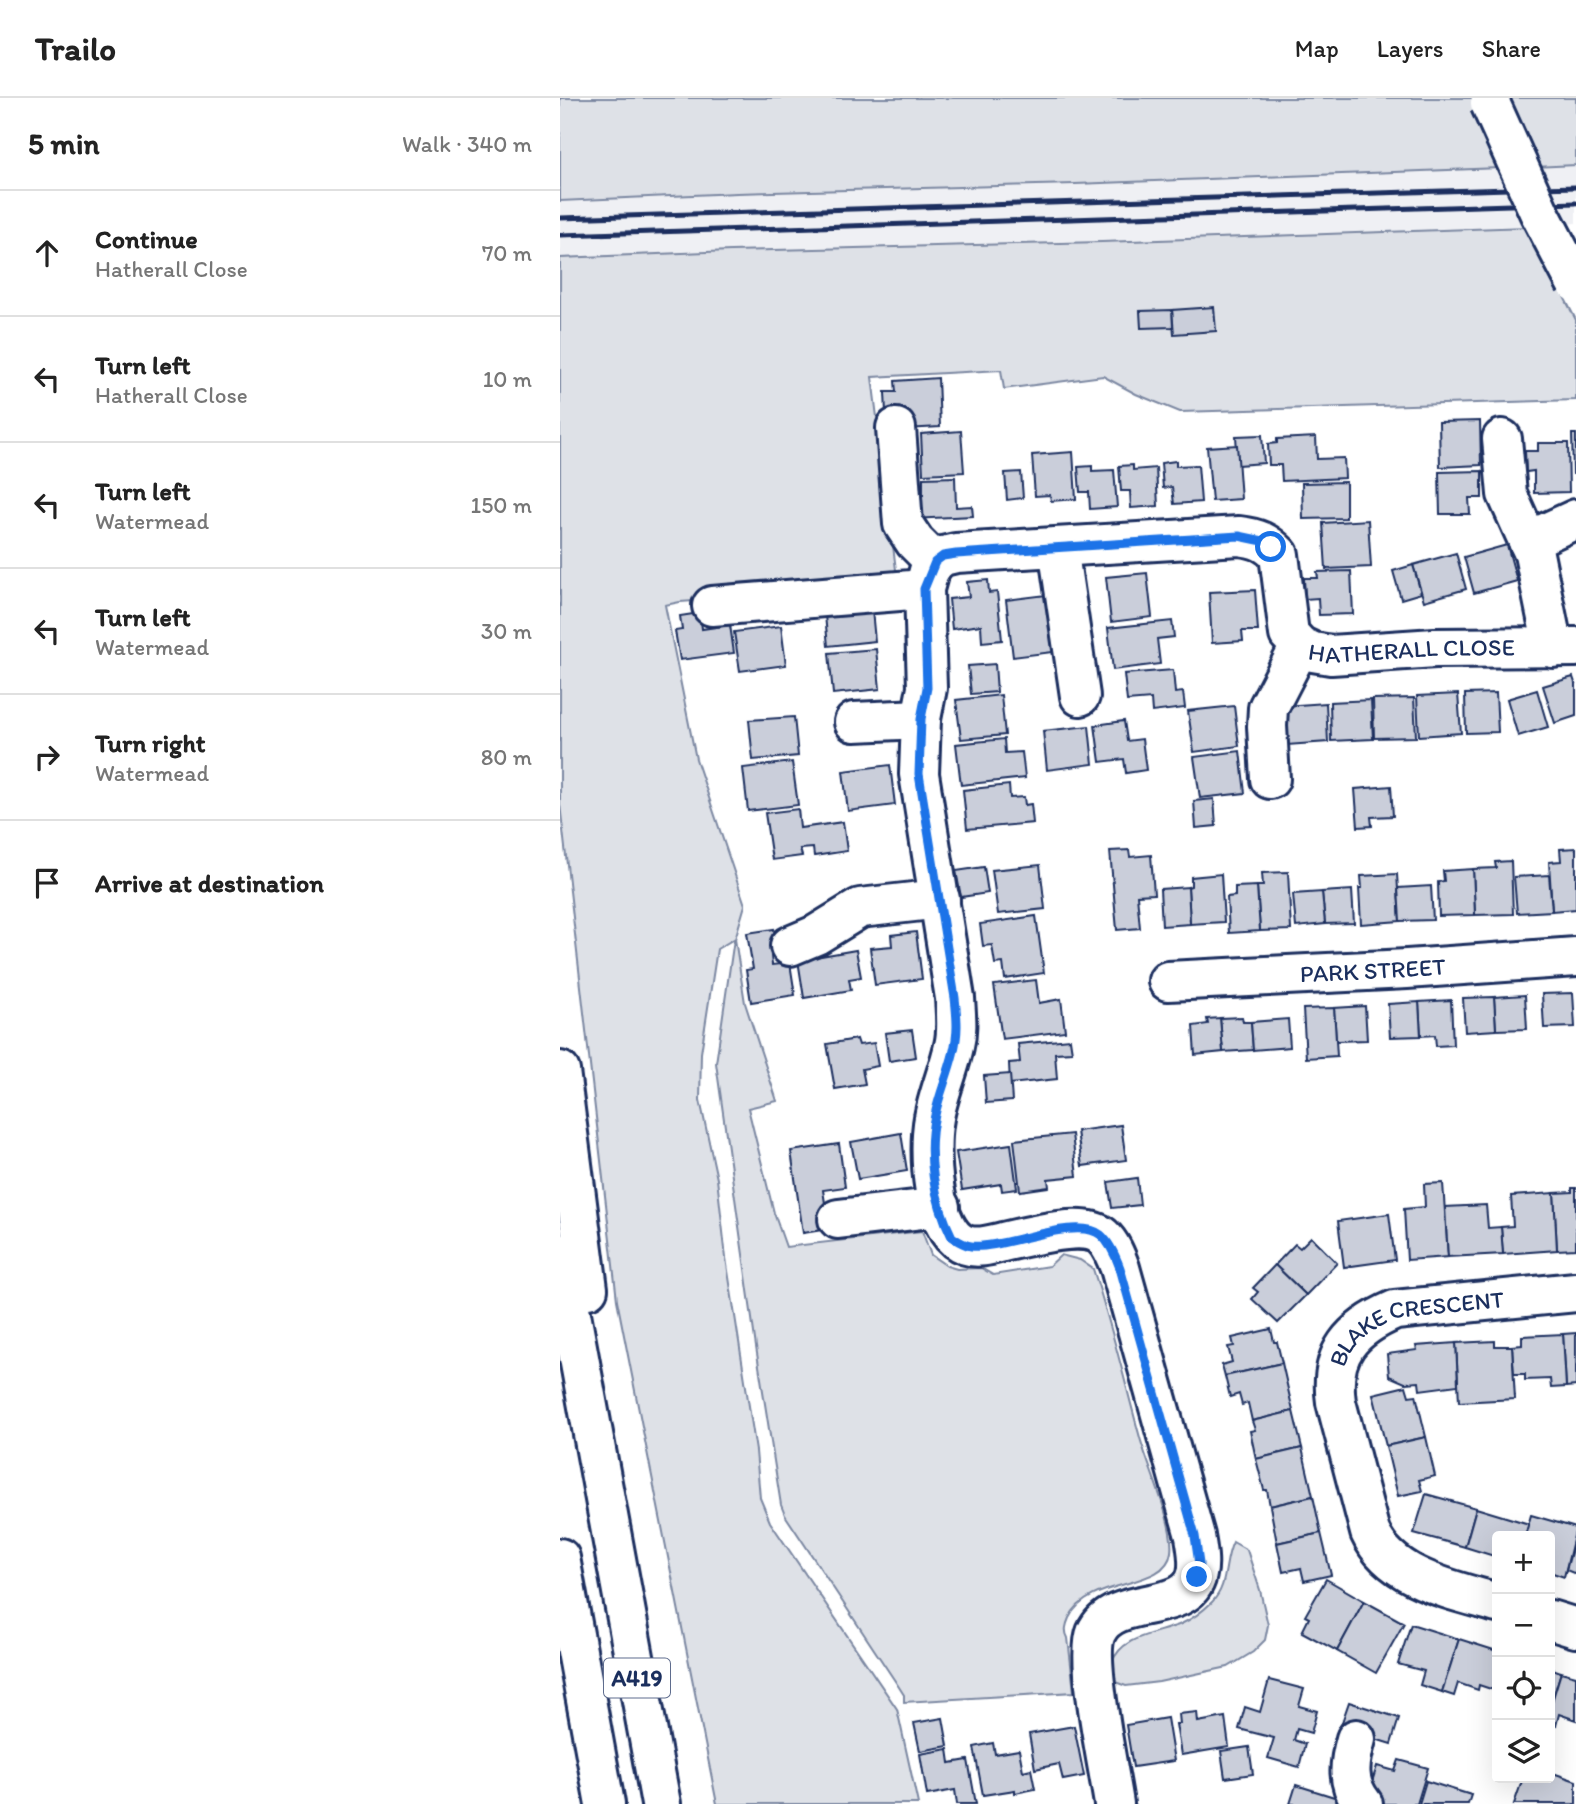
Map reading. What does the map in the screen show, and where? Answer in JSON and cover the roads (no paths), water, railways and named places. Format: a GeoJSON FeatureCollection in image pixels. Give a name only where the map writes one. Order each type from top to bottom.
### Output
{"type":"FeatureCollection","features":[{"type":"Feature","properties":{"kind":"main road"},"geometry":{"type":"LineString","coordinates":[[1489,101],[1539,212],[1576,283]]}},
{"type":"Feature","properties":{"kind":"main road"},"geometry":{"type":"LineString","coordinates":[[896,428],[903,524],[928,576],[927,688],[921,719],[919,774],[955,998],[957,1027],[934,1117],[932,1137],[933,1176],[940,1207],[952,1237],[969,1246],[983,1247],[1023,1237],[1090,1229],[1107,1242],[1120,1268],[1195,1536],[1199,1564],[1193,1586],[1184,1595],[1126,1609],[1108,1617],[1094,1636],[1093,1668],[1114,1804]]}},
{"type":"Feature","properties":{"kind":"main road"},"geometry":{"type":"LineString","coordinates":[[1502,439],[1507,494],[1570,648]]}},
{"type":"Feature","properties":{"kind":"main road"},"geometry":{"type":"LineString","coordinates":[[1528,541],[1576,519]]}},
{"type":"Feature","properties":{"kind":"main road","name":"HATHERALL CLOSE"},"geometry":{"type":"LineString","coordinates":[[712,606],[928,576],[943,556],[956,554],[1239,536],[1263,541],[1279,555],[1289,634],[1300,646],[1313,652],[1331,655],[1435,648],[1570,648]]}},
{"type":"Feature","properties":{"kind":"main road"},"geometry":{"type":"LineString","coordinates":[[1058,548],[1080,696]]}},
{"type":"Feature","properties":{"kind":"main road"},"geometry":{"type":"LineString","coordinates":[[1270,779],[1268,708],[1300,646]]}},
{"type":"Feature","properties":{"kind":"main road"},"geometry":{"type":"LineString","coordinates":[[854,722],[921,719]]}},
{"type":"Feature","properties":{"kind":"main road"},"geometry":{"type":"LineString","coordinates":[[790,946],[816,935],[860,908],[940,899]]}},
{"type":"Feature","properties":{"kind":"main road","name":"PARK STREET"},"geometry":{"type":"LineString","coordinates":[[1168,981],[1407,970],[1576,957]]}},
{"type":"Feature","properties":{"kind":"main road"},"geometry":{"type":"LineString","coordinates":[[560,1071],[595,1339],[613,1553]]}},
{"type":"Feature","properties":{"kind":"main road"},"geometry":{"type":"LineString","coordinates":[[838,1219],[940,1207]]}},
{"type":"Feature","properties":{"kind":"main road","name":"A419"},"geometry":{"type":"LineString","coordinates":[[560,1254],[661,1804]]}},
{"type":"Feature","properties":{"kind":"main road","name":"BLAKE CRESCENT"},"geometry":{"type":"LineString","coordinates":[[1492,1601],[1433,1583],[1408,1572],[1375,1545],[1336,1402],[1333,1382],[1336,1363],[1352,1336],[1381,1316],[1395,1310],[1576,1292]]}},
{"type":"Feature","properties":{"kind":"main road","name":"A419"},"geometry":{"type":"LineString","coordinates":[[560,1559],[605,1804]]}},
{"type":"Feature","properties":{"kind":"main road"},"geometry":{"type":"LineString","coordinates":[[1555,1622],[1576,1628]]}},
{"type":"Feature","properties":{"kind":"main road"},"geometry":{"type":"LineString","coordinates":[[1356,1739],[1349,1764],[1349,1777],[1363,1804]]}},
{"type":"Feature","properties":{"kind":"railway"},"geometry":{"type":"LineString","coordinates":[[560,218],[1576,187]]}},
{"type":"Feature","properties":{"kind":"railway"},"geometry":{"type":"LineString","coordinates":[[560,235],[1576,203]]}}]}
